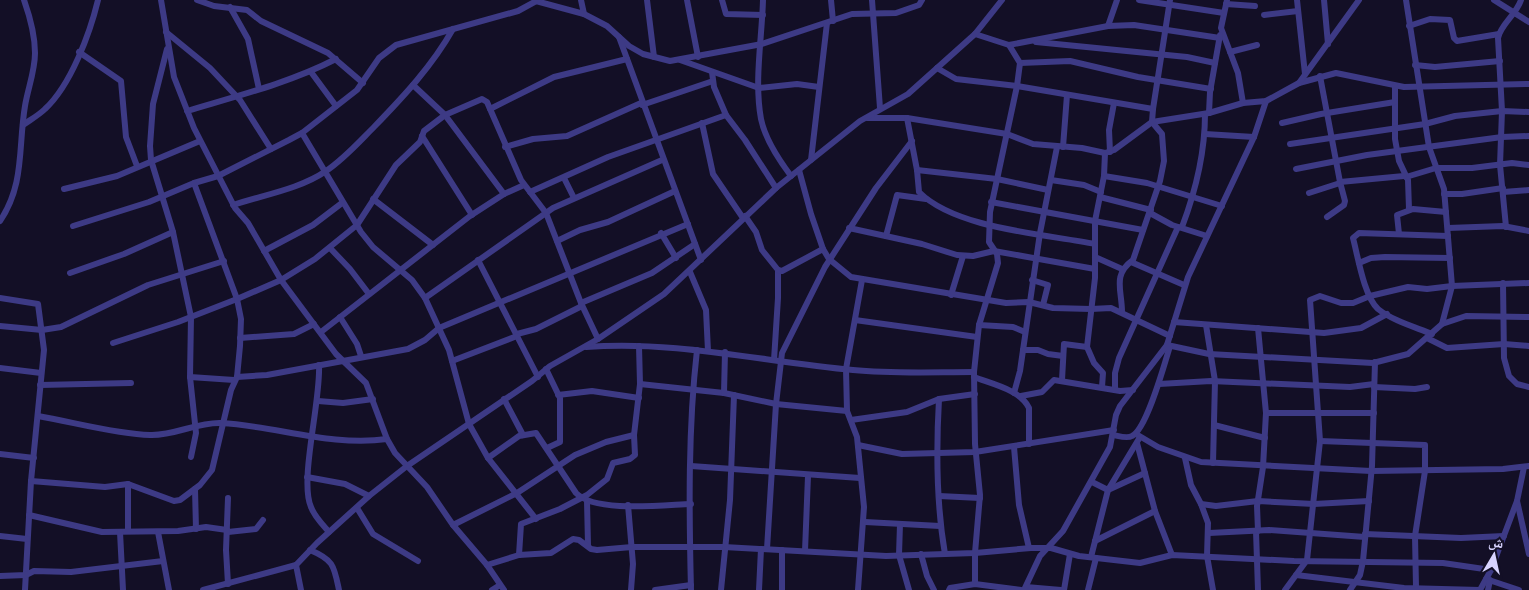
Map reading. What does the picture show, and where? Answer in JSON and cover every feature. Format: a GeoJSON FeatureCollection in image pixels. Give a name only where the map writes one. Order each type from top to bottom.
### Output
{"type":"FeatureCollection","features":[{"type":"Feature","properties":{"kind":"street"},"geometry":{"type":"LineString","coordinates":[[0,221],[11,205],[15,190],[35,52],[31,21],[24,0]]}},
{"type":"Feature","properties":{"kind":"street"},"geometry":{"type":"LineString","coordinates":[[23,125],[51,102],[66,82],[98,0]]}},
{"type":"Feature","properties":{"kind":"street"},"geometry":{"type":"LineString","coordinates":[[161,0],[174,76],[200,141],[233,205],[248,223],[281,280],[314,324],[344,360],[366,382],[387,439],[395,453],[427,488],[452,526],[487,565],[502,587],[492,590]]}},
{"type":"Feature","properties":{"kind":"street"},"geometry":{"type":"LineString","coordinates":[[197,0],[214,6],[247,10],[261,21],[336,59],[363,83]]}},
{"type":"Feature","properties":{"kind":"street"},"geometry":{"type":"LineString","coordinates":[[73,226],[163,197],[194,183],[218,176],[302,133],[363,83],[380,58],[396,45],[518,11],[537,0],[584,14],[618,35],[629,46],[654,57],[670,61],[762,44],[852,14],[896,13],[919,5],[922,0]]}},
{"type":"Feature","properties":{"kind":"street"},"geometry":{"type":"LineString","coordinates":[[581,0],[584,14]]}},
{"type":"Feature","properties":{"kind":"street"},"geometry":{"type":"LineString","coordinates":[[646,0],[654,57]]}},
{"type":"Feature","properties":{"kind":"street"},"geometry":{"type":"LineString","coordinates":[[687,0],[698,57]]}},
{"type":"Feature","properties":{"kind":"street"},"geometry":{"type":"LineString","coordinates":[[722,0],[726,14],[763,15]]}},
{"type":"Feature","properties":{"kind":"street"},"geometry":{"type":"LineString","coordinates":[[763,0],[760,88],[762,120],[777,156],[791,176]]}},
{"type":"Feature","properties":{"kind":"street"},"geometry":{"type":"LineString","coordinates":[[811,160],[830,22],[831,0]]}},
{"type":"Feature","properties":{"kind":"street"},"geometry":{"type":"LineString","coordinates":[[872,0],[880,108]]}},
{"type":"Feature","properties":{"kind":"street"},"geometry":{"type":"LineString","coordinates":[[203,590],[227,586],[296,565],[328,532],[407,466],[538,377],[546,369],[598,339],[656,301],[690,272],[744,217],[776,188],[880,108],[908,94],[975,34],[1002,0]]}},
{"type":"Feature","properties":{"kind":"street"},"geometry":{"type":"LineString","coordinates":[[1108,26],[1117,0]]}},
{"type":"Feature","properties":{"kind":"street"},"geometry":{"type":"LineString","coordinates":[[1139,0],[1170,2],[1224,13]]}},
{"type":"Feature","properties":{"kind":"street"},"geometry":{"type":"LineString","coordinates":[[1297,0],[1305,74]]}},
{"type":"Feature","properties":{"kind":"street"},"geometry":{"type":"LineString","coordinates":[[1324,0],[1328,44]]}},
{"type":"Feature","properties":{"kind":"street"},"geometry":{"type":"LineString","coordinates":[[1299,83],[1359,0]]}},
{"type":"Feature","properties":{"kind":"street"},"geometry":{"type":"LineString","coordinates":[[1406,0],[1429,147],[1444,194],[1448,228],[1452,286],[1442,324]]}},
{"type":"Feature","properties":{"kind":"street"},"geometry":{"type":"LineString","coordinates":[[1494,0],[1529,22]]}},
{"type":"Feature","properties":{"kind":"street"},"geometry":{"type":"LineString","coordinates":[[1409,26],[1430,19],[1450,20],[1454,38],[1457,40],[1499,34],[1516,14],[1521,0]]}},
{"type":"Feature","properties":{"kind":"street"},"geometry":{"type":"LineString","coordinates":[[1122,312],[1119,280],[1122,269],[1131,262],[1150,212],[1158,187],[1164,150],[1160,129],[1152,122],[1152,109],[1170,2]]}},
{"type":"Feature","properties":{"kind":"street"},"geometry":{"type":"LineString","coordinates":[[1115,390],[1116,368],[1127,338],[1138,320],[1193,197],[1226,2],[1256,6]]}},
{"type":"Feature","properties":{"kind":"street"},"geometry":{"type":"LineString","coordinates":[[230,7],[248,40],[259,89]]}},
{"type":"Feature","properties":{"kind":"street"},"geometry":{"type":"LineString","coordinates":[[1264,15],[1298,11]]}},
{"type":"Feature","properties":{"kind":"street"},"geometry":{"type":"LineString","coordinates":[[975,34],[1009,45],[1108,26],[1134,25],[1220,38]]}},
{"type":"Feature","properties":{"kind":"street"},"geometry":{"type":"LineString","coordinates":[[1221,28],[1238,72],[1243,104]]}},
{"type":"Feature","properties":{"kind":"street"},"geometry":{"type":"LineString","coordinates":[[233,205],[290,187],[325,172],[352,150],[413,84],[438,55],[453,29]]}},
{"type":"Feature","properties":{"kind":"street"},"geometry":{"type":"LineString","coordinates":[[166,32],[210,68],[236,96],[271,149]]}},
{"type":"Feature","properties":{"kind":"street"},"geometry":{"type":"LineString","coordinates":[[1499,34],[1502,111],[1500,165],[1506,227]]}},
{"type":"Feature","properties":{"kind":"street"},"geometry":{"type":"LineString","coordinates":[[618,35],[662,160],[701,260]]}},
{"type":"Feature","properties":{"kind":"street"},"geometry":{"type":"LineString","coordinates":[[1029,41],[1187,57],[1215,63]]}},
{"type":"Feature","properties":{"kind":"street"},"geometry":{"type":"LineString","coordinates":[[980,586],[975,553],[980,498],[975,452],[974,374],[979,325],[998,263],[998,257],[989,242],[991,202],[1007,134],[1020,63],[1009,45]]}},
{"type":"Feature","properties":{"kind":"street"},"geometry":{"type":"LineString","coordinates":[[1230,52],[1257,45]]}},
{"type":"Feature","properties":{"kind":"street"},"geometry":{"type":"LineString","coordinates":[[168,46],[153,104],[150,146],[151,160],[173,232],[191,317],[190,377],[196,439],[191,457]]}},
{"type":"Feature","properties":{"kind":"street"},"geometry":{"type":"LineString","coordinates":[[79,52],[121,81],[126,137],[137,166]]}},
{"type":"Feature","properties":{"kind":"street"},"geometry":{"type":"LineString","coordinates":[[187,111],[311,72],[336,59]]}},
{"type":"Feature","properties":{"kind":"street"},"geometry":{"type":"LineString","coordinates":[[490,109],[554,78],[627,59]]}},
{"type":"Feature","properties":{"kind":"street"},"geometry":{"type":"LineString","coordinates":[[679,60],[760,88],[797,84],[820,87]]}},
{"type":"Feature","properties":{"kind":"street"},"geometry":{"type":"LineString","coordinates":[[1020,63],[1070,61],[1211,89]]}},
{"type":"Feature","properties":{"kind":"street"},"geometry":{"type":"LineString","coordinates":[[1415,66],[1435,67],[1500,61]]}},
{"type":"Feature","properties":{"kind":"street"},"geometry":{"type":"LineString","coordinates":[[937,68],[956,79],[1017,86],[1152,109]]}},
{"type":"Feature","properties":{"kind":"street"},"geometry":{"type":"LineString","coordinates":[[311,72],[336,106]]}},
{"type":"Feature","properties":{"kind":"street"},"geometry":{"type":"LineString","coordinates":[[712,72],[713,81],[726,115],[745,140],[776,188]]}},
{"type":"Feature","properties":{"kind":"street"},"geometry":{"type":"LineString","coordinates":[[866,118],[906,118],[1007,134],[1033,144],[1108,152],[1152,122],[1207,114],[1243,104],[1266,101],[1299,83],[1336,73],[1395,86],[1420,88],[1529,84]]}},
{"type":"Feature","properties":{"kind":"street"},"geometry":{"type":"LineString","coordinates":[[1320,76],[1345,203],[1327,217]]}},
{"type":"Feature","properties":{"kind":"street"},"geometry":{"type":"LineString","coordinates":[[505,147],[533,139],[568,136],[642,104],[713,81]]}},
{"type":"Feature","properties":{"kind":"street"},"geometry":{"type":"LineString","coordinates":[[413,84],[445,115],[504,194]]}},
{"type":"Feature","properties":{"kind":"street"},"geometry":{"type":"LineString","coordinates":[[1395,86],[1394,127],[1397,152],[1405,176],[1409,209]]}},
{"type":"Feature","properties":{"kind":"street"},"geometry":{"type":"LineString","coordinates":[[1014,393],[1023,350],[1040,233],[1048,190],[1060,147],[1067,95]]}},
{"type":"Feature","properties":{"kind":"street"},"geometry":{"type":"LineString","coordinates":[[113,343],[191,317],[281,280],[330,248],[357,225],[396,165],[420,142],[424,131],[445,115],[482,99],[486,100],[505,147],[524,185],[546,213],[581,304],[598,339]]}},
{"type":"Feature","properties":{"kind":"street"},"geometry":{"type":"LineString","coordinates":[[1088,590],[1095,541],[1108,490],[1138,438],[1159,384],[1184,285],[1254,137],[1266,101]]}},
{"type":"Feature","properties":{"kind":"street"},"geometry":{"type":"LineString","coordinates":[[1282,123],[1321,114],[1394,102]]}},
{"type":"Feature","properties":{"kind":"street"},"geometry":{"type":"LineString","coordinates":[[1102,387],[1103,373],[1094,363],[1087,347],[1095,269],[1095,220],[1108,152],[1109,130],[1114,103]]}},
{"type":"Feature","properties":{"kind":"street"},"geometry":{"type":"LineString","coordinates":[[1290,144],[1332,136],[1425,124],[1450,116],[1502,111],[1529,112]]}},
{"type":"Feature","properties":{"kind":"street"},"geometry":{"type":"LineString","coordinates":[[530,192],[608,157],[726,115]]}},
{"type":"Feature","properties":{"kind":"street"},"geometry":{"type":"LineString","coordinates":[[906,118],[912,141],[919,192],[927,199],[954,214],[989,225],[1095,244]]}},
{"type":"Feature","properties":{"kind":"street"},"geometry":{"type":"LineString","coordinates":[[702,123],[713,174],[756,232],[762,250],[778,270],[776,404],[772,473],[759,590]]}},
{"type":"Feature","properties":{"kind":"street"},"geometry":{"type":"LineString","coordinates":[[302,133],[342,203],[373,247],[401,271],[425,298],[452,361],[469,424],[488,458],[536,519]]}},
{"type":"Feature","properties":{"kind":"street"},"geometry":{"type":"LineString","coordinates":[[1205,134],[1254,137]]}},
{"type":"Feature","properties":{"kind":"street"},"geometry":{"type":"LineString","coordinates":[[422,136],[472,215]]}},
{"type":"Feature","properties":{"kind":"street"},"geometry":{"type":"LineString","coordinates":[[1296,169],[1336,160],[1502,137],[1529,136]]}},
{"type":"Feature","properties":{"kind":"street"},"geometry":{"type":"LineString","coordinates":[[64,190],[104,180],[200,141]]}},
{"type":"Feature","properties":{"kind":"street"},"geometry":{"type":"LineString","coordinates":[[777,360],[830,259],[849,228],[912,141]]}},
{"type":"Feature","properties":{"kind":"street"},"geometry":{"type":"LineString","coordinates":[[425,298],[546,213],[574,198],[662,160]]}},
{"type":"Feature","properties":{"kind":"street"},"geometry":{"type":"LineString","coordinates":[[1309,193],[1340,183],[1405,176],[1436,168],[1512,163],[1529,165]]}},
{"type":"Feature","properties":{"kind":"street"},"geometry":{"type":"LineString","coordinates":[[799,170],[823,249],[830,259],[851,277],[985,301],[1029,302],[1053,308],[1091,310],[1111,308],[1170,336]]}},
{"type":"Feature","properties":{"kind":"street"},"geometry":{"type":"LineString","coordinates":[[917,170],[997,179],[1048,190]]}},
{"type":"Feature","properties":{"kind":"street"},"geometry":{"type":"LineString","coordinates":[[1104,176],[1140,181],[1222,206]]}},
{"type":"Feature","properties":{"kind":"street"},"geometry":{"type":"LineString","coordinates":[[564,178],[574,198]]}},
{"type":"Feature","properties":{"kind":"street"},"geometry":{"type":"LineString","coordinates":[[1051,180],[1084,185],[1100,195],[1150,212],[1180,227],[1207,236]]}},
{"type":"Feature","properties":{"kind":"street"},"geometry":{"type":"LineString","coordinates":[[31,480],[105,487],[128,484],[174,501],[180,500],[195,489],[212,470],[236,379],[241,319],[237,299],[224,261],[194,183]]}},
{"type":"Feature","properties":{"kind":"street"},"geometry":{"type":"LineString","coordinates":[[321,332],[472,215],[504,194],[524,185]]}},
{"type":"Feature","properties":{"kind":"street"},"geometry":{"type":"LineString","coordinates":[[1444,194],[1529,190]]}},
{"type":"Feature","properties":{"kind":"street"},"geometry":{"type":"LineString","coordinates":[[556,241],[580,230],[608,222],[675,191]]}},
{"type":"Feature","properties":{"kind":"street"},"geometry":{"type":"LineString","coordinates":[[886,236],[897,196],[927,199]]}},
{"type":"Feature","properties":{"kind":"street"},"geometry":{"type":"LineString","coordinates":[[373,199],[433,246]]}},
{"type":"Feature","properties":{"kind":"street"},"geometry":{"type":"LineString","coordinates":[[991,202],[1143,230]]}},
{"type":"Feature","properties":{"kind":"street"},"geometry":{"type":"LineString","coordinates":[[264,252],[313,225],[342,203]]}},
{"type":"Feature","properties":{"kind":"street"},"geometry":{"type":"LineString","coordinates":[[1399,234],[1397,215],[1409,209],[1446,212]]}},
{"type":"Feature","properties":{"kind":"street"},"geometry":{"type":"LineString","coordinates":[[190,377],[236,379],[267,375],[412,347],[426,340],[439,328],[628,250],[661,233],[688,224]]}},
{"type":"Feature","properties":{"kind":"street"},"geometry":{"type":"LineString","coordinates":[[1448,228],[1506,227],[1529,231]]}},
{"type":"Feature","properties":{"kind":"street"},"geometry":{"type":"LineString","coordinates":[[849,228],[964,256],[994,251],[1095,269]]}},
{"type":"Feature","properties":{"kind":"street"},"geometry":{"type":"LineString","coordinates":[[70,273],[124,254],[173,232]]}},
{"type":"Feature","properties":{"kind":"street"},"geometry":{"type":"LineString","coordinates":[[661,233],[676,258]]}},
{"type":"Feature","properties":{"kind":"street"},"geometry":{"type":"LineString","coordinates":[[1448,236],[1356,234],[1353,238],[1359,262],[1370,296],[1378,309],[1451,348],[1504,344],[1529,346]]}},
{"type":"Feature","properties":{"kind":"street"},"geometry":{"type":"LineString","coordinates":[[452,361],[536,329],[581,304],[652,273],[695,244]]}},
{"type":"Feature","properties":{"kind":"street"},"geometry":{"type":"LineString","coordinates":[[330,248],[350,268],[369,294]]}},
{"type":"Feature","properties":{"kind":"street"},"geometry":{"type":"LineString","coordinates":[[778,270],[782,271],[823,249]]}},
{"type":"Feature","properties":{"kind":"street"},"geometry":{"type":"LineString","coordinates":[[951,294],[964,256]]}},
{"type":"Feature","properties":{"kind":"street"},"geometry":{"type":"LineString","coordinates":[[1095,257],[1122,269]]}},
{"type":"Feature","properties":{"kind":"street"},"geometry":{"type":"LineString","coordinates":[[1359,262],[1371,258],[1385,257],[1450,258]]}},
{"type":"Feature","properties":{"kind":"street"},"geometry":{"type":"LineString","coordinates":[[478,260],[502,302],[538,377]]}},
{"type":"Feature","properties":{"kind":"street"},"geometry":{"type":"LineString","coordinates":[[0,326],[42,330],[61,327],[132,292],[182,273],[224,261]]}},
{"type":"Feature","properties":{"kind":"street"},"geometry":{"type":"LineString","coordinates":[[1131,262],[1184,285]]}},
{"type":"Feature","properties":{"kind":"street"},"geometry":{"type":"LineString","coordinates":[[690,272],[706,310],[708,351]]}},
{"type":"Feature","properties":{"kind":"street"},"geometry":{"type":"LineString","coordinates":[[858,590],[860,555],[865,522],[858,445],[847,410],[846,369],[862,280]]}},
{"type":"Feature","properties":{"kind":"street"},"geometry":{"type":"LineString","coordinates":[[1032,280],[1048,285],[1043,305]]}},
{"type":"Feature","properties":{"kind":"street"},"geometry":{"type":"LineString","coordinates":[[1503,283],[1504,358],[1509,376],[1517,384],[1529,388]]}},
{"type":"Feature","properties":{"kind":"street"},"geometry":{"type":"LineString","coordinates":[[1285,590],[1307,560],[1320,441],[1311,298],[1320,296],[1341,303],[1353,303],[1370,296],[1408,287],[1427,289],[1503,283],[1529,283]]}},
{"type":"Feature","properties":{"kind":"street"},"geometry":{"type":"LineString","coordinates":[[0,298],[38,304],[44,350],[31,480],[26,590]]}},
{"type":"Feature","properties":{"kind":"street"},"geometry":{"type":"LineString","coordinates":[[1174,322],[1324,333],[1361,328],[1387,314]]}},
{"type":"Feature","properties":{"kind":"street"},"geometry":{"type":"LineString","coordinates":[[1169,345],[1209,354],[1375,362],[1408,354],[1442,324],[1466,316],[1529,317]]}},
{"type":"Feature","properties":{"kind":"street"},"geometry":{"type":"LineString","coordinates":[[340,317],[357,344],[361,356]]}},
{"type":"Feature","properties":{"kind":"street"},"geometry":{"type":"LineString","coordinates":[[855,320],[977,337]]}},
{"type":"Feature","properties":{"kind":"street"},"geometry":{"type":"LineString","coordinates":[[240,338],[294,334],[314,324]]}},
{"type":"Feature","properties":{"kind":"street"},"geometry":{"type":"LineString","coordinates":[[979,325],[1013,327],[1025,332]]}},
{"type":"Feature","properties":{"kind":"street"},"geometry":{"type":"LineString","coordinates":[[1206,325],[1209,354],[1215,381],[1213,463]]}},
{"type":"Feature","properties":{"kind":"street"},"geometry":{"type":"LineString","coordinates":[[1258,328],[1266,413],[1255,558],[1258,590]]}},
{"type":"Feature","properties":{"kind":"street"},"geometry":{"type":"LineString","coordinates":[[584,347],[617,344],[726,352],[846,369],[974,374],[1021,396],[1029,408],[1029,444]]}},
{"type":"Feature","properties":{"kind":"street"},"geometry":{"type":"LineString","coordinates":[[1062,380],[1065,344],[1087,347]]}},
{"type":"Feature","properties":{"kind":"street"},"geometry":{"type":"LineString","coordinates":[[1024,589],[1034,565],[1045,548],[1063,531],[1110,448],[1120,406],[1169,345]]}},
{"type":"Feature","properties":{"kind":"street"},"geometry":{"type":"LineString","coordinates":[[519,555],[521,524],[584,499],[606,479],[614,463],[635,455],[634,435],[640,384],[639,346]]}},
{"type":"Feature","properties":{"kind":"street"},"geometry":{"type":"LineString","coordinates":[[655,590],[691,587],[692,388],[697,350]]}},
{"type":"Feature","properties":{"kind":"street"},"geometry":{"type":"LineString","coordinates":[[1023,350],[1038,350],[1048,354],[1063,356]]}},
{"type":"Feature","properties":{"kind":"street"},"geometry":{"type":"LineString","coordinates":[[724,393],[726,352]]}},
{"type":"Feature","properties":{"kind":"street"},"geometry":{"type":"LineString","coordinates":[[1350,590],[1360,575],[1363,561],[1372,471],[1375,362]]}},
{"type":"Feature","properties":{"kind":"street"},"geometry":{"type":"LineString","coordinates":[[319,364],[318,401],[307,477],[310,505],[328,532]]}},
{"type":"Feature","properties":{"kind":"street"},"geometry":{"type":"LineString","coordinates":[[0,368],[41,373]]}},
{"type":"Feature","properties":{"kind":"street"},"geometry":{"type":"LineString","coordinates":[[546,369],[558,395],[561,441],[547,448]]}},
{"type":"Feature","properties":{"kind":"street"},"geometry":{"type":"LineString","coordinates":[[1021,396],[1042,392],[1052,381],[1062,380],[1115,390],[1133,390]]}},
{"type":"Feature","properties":{"kind":"street"},"geometry":{"type":"LineString","coordinates":[[1159,384],[1215,381],[1350,387],[1374,385],[1416,389],[1427,387]]}},
{"type":"Feature","properties":{"kind":"street"},"geometry":{"type":"LineString","coordinates":[[40,385],[130,383]]}},
{"type":"Feature","properties":{"kind":"street"},"geometry":{"type":"LineString","coordinates":[[640,384],[692,388],[776,404],[847,410]]}},
{"type":"Feature","properties":{"kind":"street"},"geometry":{"type":"LineString","coordinates":[[558,395],[592,391],[639,398]]}},
{"type":"Feature","properties":{"kind":"street"},"geometry":{"type":"LineString","coordinates":[[851,420],[907,412],[938,399],[975,394]]}},
{"type":"Feature","properties":{"kind":"street"},"geometry":{"type":"LineString","coordinates":[[721,590],[731,469],[734,395]]}},
{"type":"Feature","properties":{"kind":"street"},"geometry":{"type":"LineString","coordinates":[[318,401],[344,403],[373,399]]}},
{"type":"Feature","properties":{"kind":"street"},"geometry":{"type":"LineString","coordinates":[[504,399],[523,435]]}},
{"type":"Feature","properties":{"kind":"street"},"geometry":{"type":"LineString","coordinates":[[938,399],[936,453],[940,526],[945,554]]}},
{"type":"Feature","properties":{"kind":"street"},"geometry":{"type":"LineString","coordinates":[[1266,413],[1374,413]]}},
{"type":"Feature","properties":{"kind":"street"},"geometry":{"type":"LineString","coordinates":[[38,416],[151,435],[195,425],[223,423],[313,436],[371,441],[387,439]]}},
{"type":"Feature","properties":{"kind":"street"},"geometry":{"type":"LineString","coordinates":[[1214,425],[1265,438]]}},
{"type":"Feature","properties":{"kind":"street"},"geometry":{"type":"LineString","coordinates":[[858,445],[902,454],[975,452],[1113,432],[1138,438],[1184,458],[1213,463],[1372,471],[1425,471],[1526,466],[1517,501],[1488,579],[1480,590],[1364,587],[1355,583],[1296,575]]}},
{"type":"Feature","properties":{"kind":"street"},"geometry":{"type":"LineString","coordinates":[[488,458],[504,445],[523,435],[538,434],[584,499],[595,504],[691,504]]}},
{"type":"Feature","properties":{"kind":"street"},"geometry":{"type":"LineString","coordinates":[[452,526],[517,493],[575,455],[606,442],[634,435]]}},
{"type":"Feature","properties":{"kind":"street"},"geometry":{"type":"LineString","coordinates":[[1138,438],[1155,511],[1172,555]]}},
{"type":"Feature","properties":{"kind":"street"},"geometry":{"type":"LineString","coordinates":[[1320,441],[1423,444],[1425,447],[1425,471],[1415,536],[1414,588]]}},
{"type":"Feature","properties":{"kind":"street"},"geometry":{"type":"LineString","coordinates":[[1014,447],[1019,505],[1029,548]]}},
{"type":"Feature","properties":{"kind":"street"},"geometry":{"type":"LineString","coordinates":[[0,454],[34,458]]}},
{"type":"Feature","properties":{"kind":"street"},"geometry":{"type":"LineString","coordinates":[[1184,458],[1191,485],[1201,504],[1209,533],[1207,556],[1213,590]]}},
{"type":"Feature","properties":{"kind":"street"},"geometry":{"type":"LineString","coordinates":[[691,466],[808,476],[860,478]]}},
{"type":"Feature","properties":{"kind":"street"},"geometry":{"type":"LineString","coordinates":[[1108,490],[1145,473]]}},
{"type":"Feature","properties":{"kind":"street"},"geometry":{"type":"LineString","coordinates":[[805,551],[808,476]]}},
{"type":"Feature","properties":{"kind":"street"},"geometry":{"type":"LineString","coordinates":[[307,477],[350,486],[369,496]]}},
{"type":"Feature","properties":{"kind":"street"},"geometry":{"type":"LineString","coordinates":[[1092,482],[1108,490]]}},
{"type":"Feature","properties":{"kind":"street"},"geometry":{"type":"LineString","coordinates":[[128,484],[128,531]]}},
{"type":"Feature","properties":{"kind":"street"},"geometry":{"type":"LineString","coordinates":[[195,489],[196,529]]}},
{"type":"Feature","properties":{"kind":"street"},"geometry":{"type":"LineString","coordinates":[[939,496],[980,498]]}},
{"type":"Feature","properties":{"kind":"street"},"geometry":{"type":"LineString","coordinates":[[227,586],[228,498]]}},
{"type":"Feature","properties":{"kind":"street"},"geometry":{"type":"LineString","coordinates":[[584,499],[588,545]]}},
{"type":"Feature","properties":{"kind":"street"},"geometry":{"type":"LineString","coordinates":[[1201,504],[1216,506],[1258,501],[1314,504],[1369,500]]}},
{"type":"Feature","properties":{"kind":"street"},"geometry":{"type":"LineString","coordinates":[[1517,501],[1529,554]]}},
{"type":"Feature","properties":{"kind":"street"},"geometry":{"type":"LineString","coordinates":[[628,505],[632,547],[631,590]]}},
{"type":"Feature","properties":{"kind":"street"},"geometry":{"type":"LineString","coordinates":[[357,508],[374,534],[418,561]]}},
{"type":"Feature","properties":{"kind":"street"},"geometry":{"type":"LineString","coordinates":[[1095,541],[1155,511]]}},
{"type":"Feature","properties":{"kind":"street"},"geometry":{"type":"LineString","coordinates":[[29,515],[90,530],[120,532],[158,532],[206,527],[228,531],[256,529],[263,520]]}},
{"type":"Feature","properties":{"kind":"street"},"geometry":{"type":"LineString","coordinates":[[865,522],[940,526]]}},
{"type":"Feature","properties":{"kind":"street"},"geometry":{"type":"LineString","coordinates":[[900,524],[899,555],[908,590]]}},
{"type":"Feature","properties":{"kind":"street"},"geometry":{"type":"LineString","coordinates":[[1209,533],[1257,531],[1365,535],[1504,536]]}},
{"type":"Feature","properties":{"kind":"street"},"geometry":{"type":"LineString","coordinates":[[120,532],[124,590]]}},
{"type":"Feature","properties":{"kind":"street"},"geometry":{"type":"LineString","coordinates":[[158,532],[169,590]]}},
{"type":"Feature","properties":{"kind":"street"},"geometry":{"type":"LineString","coordinates":[[0,536],[27,539]]}},
{"type":"Feature","properties":{"kind":"street"},"geometry":{"type":"LineString","coordinates":[[487,565],[519,555],[548,554],[573,539],[579,540],[591,549],[597,550],[632,547],[724,547],[860,555],[899,555],[975,553],[1045,548],[1070,554],[1140,563],[1172,555],[1414,563],[1474,566],[1491,570]]}},
{"type":"Feature","properties":{"kind":"street"},"geometry":{"type":"LineString","coordinates":[[310,550],[325,556],[333,565],[340,590]]}},
{"type":"Feature","properties":{"kind":"street"},"geometry":{"type":"LineString","coordinates":[[782,550],[782,590]]}},
{"type":"Feature","properties":{"kind":"street"},"geometry":{"type":"LineString","coordinates":[[921,554],[927,576],[934,590]]}},
{"type":"Feature","properties":{"kind":"street"},"geometry":{"type":"LineString","coordinates":[[949,590],[950,588],[980,586],[1062,590],[1070,554]]}},
{"type":"Feature","properties":{"kind":"street"},"geometry":{"type":"LineString","coordinates":[[0,576],[26,575],[34,571],[71,572],[163,561]]}},
{"type":"Feature","properties":{"kind":"street"},"geometry":{"type":"LineString","coordinates":[[296,565],[301,590]]}},
{"type":"Feature","properties":{"kind":"street"},"geometry":{"type":"LineString","coordinates":[[1488,579],[1488,590]]}},
{"type":"Feature","properties":{"kind":"street"},"geometry":{"type":"LineString","coordinates":[[1488,579],[1519,590]]}}]}
